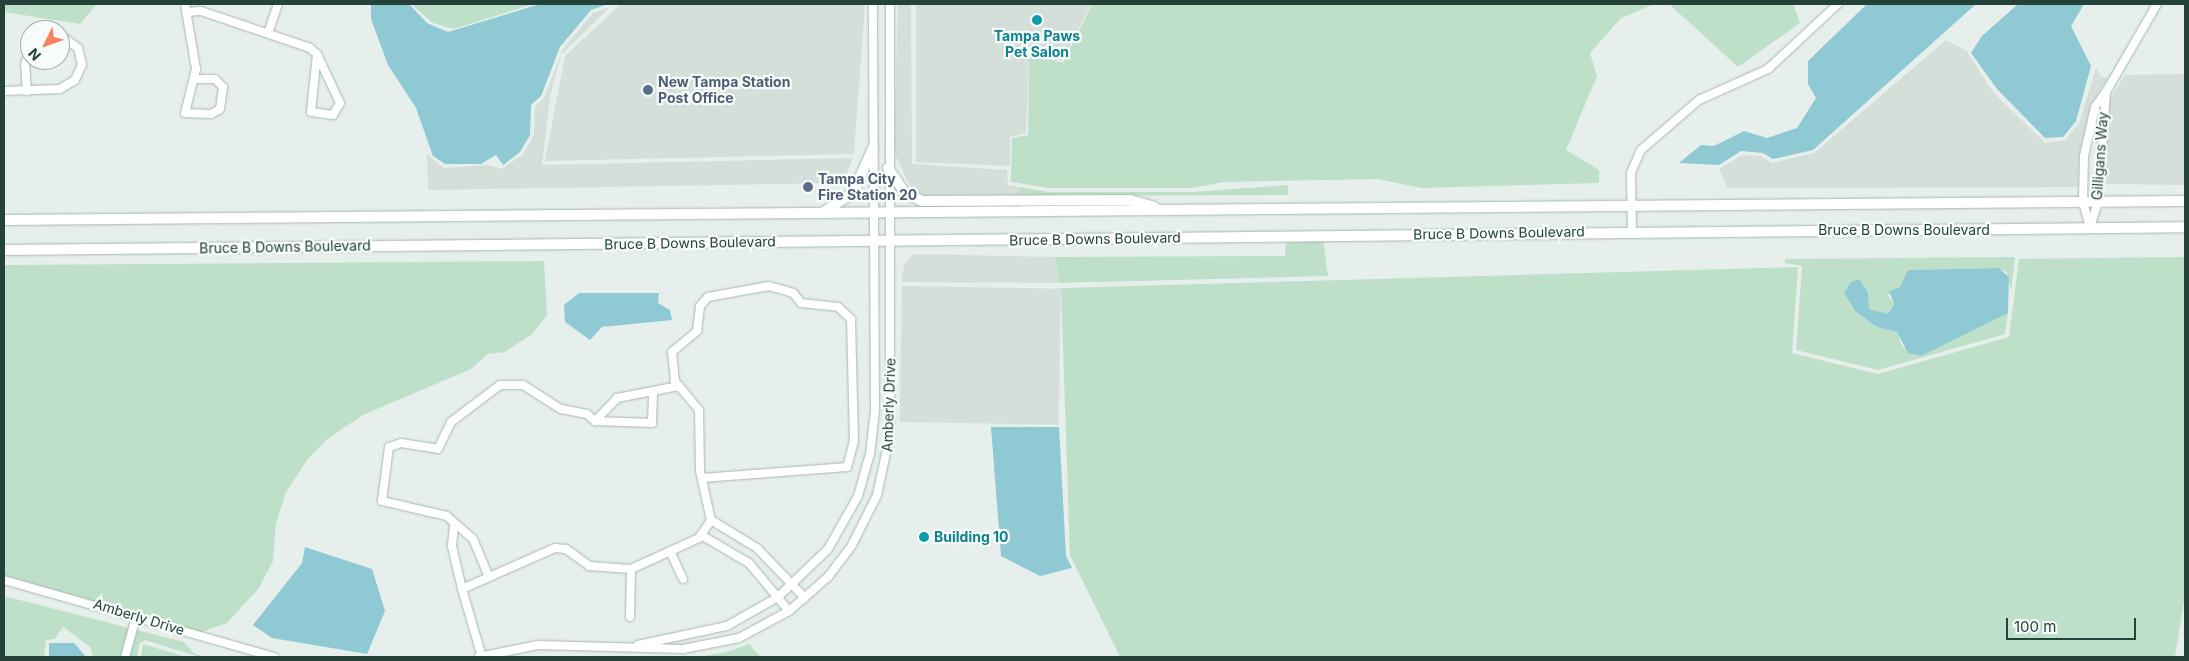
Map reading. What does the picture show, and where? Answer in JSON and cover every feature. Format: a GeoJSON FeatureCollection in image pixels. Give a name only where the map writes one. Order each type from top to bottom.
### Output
{"type":"FeatureCollection","features":[{"type":"Feature","properties":{"kind":"main road"},"geometry":{"type":"LineString","coordinates":[[820,213],[853,193],[873,148]]}},
{"type":"Feature","properties":{"kind":"main road"},"geometry":{"type":"LineString","coordinates":[[888,168],[904,192],[922,201],[1130,200],[1162,210]]}},
{"type":"Feature","properties":{"kind":"main road","name":"Bruce B Downs Boulevard"},"geometry":{"type":"LineString","coordinates":[[4,220],[2185,201]]}},
{"type":"Feature","properties":{"kind":"main road","name":"Bruce B Downs Boulevard"},"geometry":{"type":"LineString","coordinates":[[4,250],[1273,237],[1632,231],[2090,227],[2185,228]]}},
{"type":"Feature","properties":{"kind":"street"},"geometry":{"type":"LineString","coordinates":[[268,33],[278,4]]}},
{"type":"Feature","properties":{"kind":"street","name":"Amberly Drive"},"geometry":{"type":"LineString","coordinates":[[636,646],[727,626],[778,597],[794,585],[828,549],[848,518],[870,454],[874,411],[873,4]]}},
{"type":"Feature","properties":{"kind":"street","name":"Amberly Drive"},"geometry":{"type":"LineString","coordinates":[[480,657],[538,645],[636,646],[683,649],[720,643],[756,631],[789,611],[805,598],[852,546],[871,510],[886,464],[891,418],[888,213],[890,4]]}},
{"type":"Feature","properties":{"kind":"street"},"geometry":{"type":"LineString","coordinates":[[1632,231],[1631,206],[1635,160],[1668,122],[1698,100],[1768,69],[1838,4]]}},
{"type":"Feature","properties":{"kind":"street","name":"Gilligans Way"},"geometry":{"type":"LineString","coordinates":[[2090,227],[2083,202],[2090,128],[2094,107],[2106,92],[2156,4]]}},
{"type":"Feature","properties":{"kind":"street"},"geometry":{"type":"LineString","coordinates":[[194,79],[215,79],[222,87],[220,109],[211,114],[185,113],[194,79],[194,46],[186,8],[201,11],[268,33],[317,54],[340,103],[333,115],[311,112],[317,54]]}},
{"type":"Feature","properties":{"kind":"street"},"geometry":{"type":"LineString","coordinates":[[4,91],[60,90],[75,80],[82,65],[78,48],[70,42]]}},
{"type":"Feature","properties":{"kind":"street"},"geometry":{"type":"LineString","coordinates":[[25,70],[27,91]]}},
{"type":"Feature","properties":{"kind":"street","name":"Gilligans Way"},"geometry":{"type":"LineString","coordinates":[[2090,227],[2098,202],[2106,92]]}},
{"type":"Feature","properties":{"kind":"street"},"geometry":{"type":"LineString","coordinates":[[702,478],[846,467],[854,441],[851,319],[838,307],[801,303],[793,293],[769,286],[708,298],[700,306],[697,331],[672,352],[678,386],[699,410],[702,478],[711,520],[768,557],[805,598]]}},
{"type":"Feature","properties":{"kind":"street"},"geometry":{"type":"LineString","coordinates":[[489,577],[473,538],[454,526],[447,516],[382,502],[389,447],[401,443],[438,450],[451,422],[500,385],[523,386],[561,409],[587,414],[595,421],[652,423],[653,392]]}},
{"type":"Feature","properties":{"kind":"street"},"geometry":{"type":"LineString","coordinates":[[595,421],[617,398],[678,386]]}},
{"type":"Feature","properties":{"kind":"street"},"geometry":{"type":"LineString","coordinates":[[462,589],[555,548],[566,549],[590,566],[631,569],[701,535],[711,520]]}},
{"type":"Feature","properties":{"kind":"street"},"geometry":{"type":"LineString","coordinates":[[454,526],[452,546],[480,657]]}},
{"type":"Feature","properties":{"kind":"street"},"geometry":{"type":"LineString","coordinates":[[701,535],[756,569],[789,611]]}},
{"type":"Feature","properties":{"kind":"street"},"geometry":{"type":"LineString","coordinates":[[670,551],[683,579]]}},
{"type":"Feature","properties":{"kind":"street"},"geometry":{"type":"LineString","coordinates":[[756,569],[768,557]]}},
{"type":"Feature","properties":{"kind":"street"},"geometry":{"type":"LineString","coordinates":[[630,617],[631,569]]}},
{"type":"Feature","properties":{"kind":"street","name":"Amberly Drive"},"geometry":{"type":"LineString","coordinates":[[4,580],[274,657]]}},
{"type":"Feature","properties":{"kind":"street"},"geometry":{"type":"LineString","coordinates":[[125,657],[136,617]]}},
{"type":"Feature","properties":{"kind":"shaded area"},"geometry":{"type":"Polygon","coordinates":[[[621,4],[865,4],[854,154],[545,161],[565,56],[621,4]]]}},
{"type":"Feature","properties":{"kind":"shaded area"},"geometry":{"type":"Polygon","coordinates":[[[898,4],[911,4],[912,164],[1007,170],[1008,185],[1019,187],[1018,196],[924,196],[911,188],[894,152],[898,4]]]}},
{"type":"Feature","properties":{"kind":"shaded area"},"geometry":{"type":"Polygon","coordinates":[[[916,4],[1091,4],[1062,61],[1029,53],[1026,133],[1010,137],[1010,166],[916,162],[916,4]]]}},
{"type":"Feature","properties":{"kind":"shaded area"},"geometry":{"type":"Polygon","coordinates":[[[610,7],[561,55],[550,97],[542,165],[853,158],[843,183],[428,190],[427,154],[444,168],[488,165],[502,169],[523,154],[534,135],[535,107],[544,98],[563,49],[593,13],[610,7]]]}},
{"type":"Feature","properties":{"kind":"shaded area"},"geometry":{"type":"Polygon","coordinates":[[[1946,40],[1966,50],[1993,92],[2045,143],[2065,140],[2079,124],[2096,68],[2101,77],[2108,78],[2090,106],[2079,156],[2078,187],[1727,188],[1719,169],[1742,155],[1761,156],[1772,163],[1814,153],[1946,40]]]}},
{"type":"Feature","properties":{"kind":"shaded area"},"geometry":{"type":"Polygon","coordinates":[[[2185,74],[2185,185],[2104,184],[2104,124],[2110,99],[2125,75],[2185,74]]]}},
{"type":"Feature","properties":{"kind":"shaded area"},"geometry":{"type":"Polygon","coordinates":[[[914,254],[1055,257],[1059,283],[901,282],[904,265],[914,254]]]}},
{"type":"Feature","properties":{"kind":"shaded area"},"geometry":{"type":"Polygon","coordinates":[[[902,286],[1061,289],[1059,425],[900,422],[902,286]]]}},
{"type":"Feature","properties":{"kind":"green space"},"geometry":{"type":"Polygon","coordinates":[[[4,4],[97,4],[80,24],[70,22],[70,20],[55,20],[4,12],[4,4]]]}},
{"type":"Feature","properties":{"kind":"green space"},"geometry":{"type":"Polygon","coordinates":[[[411,4],[533,4],[454,29],[433,23],[411,4]]]}},
{"type":"Feature","properties":{"kind":"green space"},"geometry":{"type":"Polygon","coordinates":[[[1092,4],[1654,4],[1621,18],[1590,53],[1597,76],[1566,150],[1599,170],[1599,183],[1421,188],[1378,179],[1224,182],[1192,188],[1049,188],[1011,182],[1012,138],[1028,135],[1029,52],[1063,63],[1092,4]]]}},
{"type":"Feature","properties":{"kind":"green space"},"geometry":{"type":"Polygon","coordinates":[[[1669,4],[1793,4],[1800,23],[1738,67],[1669,4]]]}},
{"type":"Feature","properties":{"kind":"green space"},"geometry":{"type":"Polygon","coordinates":[[[1288,185],[1288,195],[1018,196],[1019,187],[1048,192],[1192,192],[1288,185]]]}},
{"type":"Feature","properties":{"kind":"green space"},"geometry":{"type":"Polygon","coordinates":[[[1323,240],[1328,276],[1059,283],[1055,257],[1285,256],[1286,241],[1323,240]]]}},
{"type":"Feature","properties":{"kind":"green space"},"geometry":{"type":"Polygon","coordinates":[[[2015,257],[2011,292],[2007,273],[1999,268],[1908,270],[1900,287],[1888,295],[1894,304],[1888,314],[1869,309],[1868,292],[1859,279],[1856,312],[1877,327],[1897,332],[1902,346],[1917,356],[2008,313],[2005,334],[1878,370],[1796,350],[1802,266],[1785,263],[1785,259],[2015,257]]]}},
{"type":"Feature","properties":{"kind":"green space"},"geometry":{"type":"Polygon","coordinates":[[[2185,257],[2185,595],[2175,657],[1120,657],[1070,555],[1061,288],[1798,267],[1792,353],[1878,374],[2009,337],[2019,259],[2185,257]]]}},
{"type":"Feature","properties":{"kind":"green space"},"geometry":{"type":"Polygon","coordinates":[[[544,261],[547,315],[532,334],[505,352],[488,354],[471,369],[363,415],[326,440],[307,460],[286,492],[276,523],[273,561],[259,588],[227,623],[202,632],[4,583],[4,265],[544,261]]]}},
{"type":"Feature","properties":{"kind":"green space"},"geometry":{"type":"Polygon","coordinates":[[[4,596],[184,642],[195,654],[207,657],[200,657],[145,640],[139,644],[137,657],[93,657],[90,647],[63,627],[55,639],[46,640],[44,657],[4,657],[4,596]]]}},
{"type":"Feature","properties":{"kind":"green space"},"geometry":{"type":"Polygon","coordinates":[[[143,644],[186,657],[141,657],[143,644]]]}},
{"type":"Feature","properties":{"kind":"green space"},"geometry":{"type":"Polygon","coordinates":[[[749,644],[761,657],[697,657],[727,652],[749,644]]]}},
{"type":"Feature","properties":{"kind":"water"},"geometry":{"type":"Polygon","coordinates":[[[371,4],[409,4],[427,23],[448,32],[540,4],[608,4],[591,10],[560,47],[541,96],[531,105],[530,135],[520,152],[503,165],[496,155],[481,164],[445,164],[433,156],[416,108],[388,65],[371,19],[371,4]]]}},
{"type":"Feature","properties":{"kind":"water"},"geometry":{"type":"Polygon","coordinates":[[[1867,4],[1976,4],[1813,150],[1773,159],[1763,153],[1741,151],[1719,165],[1679,163],[1701,145],[1714,146],[1744,131],[1767,138],[1797,128],[1816,98],[1808,84],[1808,61],[1867,4]]]}},
{"type":"Feature","properties":{"kind":"water"},"geometry":{"type":"Polygon","coordinates":[[[2018,4],[2084,4],[2071,26],[2091,66],[2076,121],[2063,137],[2045,138],[1997,89],[1971,53],[1982,36],[2018,4]]]}},
{"type":"Feature","properties":{"kind":"water"},"geometry":{"type":"Polygon","coordinates":[[[1999,268],[2009,277],[2008,313],[1921,356],[1908,353],[1897,332],[1877,327],[1856,312],[1844,293],[1851,282],[1859,279],[1868,292],[1869,309],[1888,314],[1894,304],[1889,291],[1900,287],[1908,270],[1999,268]]]}},
{"type":"Feature","properties":{"kind":"water"},"geometry":{"type":"Polygon","coordinates":[[[579,293],[659,293],[658,303],[670,310],[672,320],[602,327],[590,340],[565,322],[564,305],[579,293]]]}},
{"type":"Feature","properties":{"kind":"water"},"geometry":{"type":"Polygon","coordinates":[[[991,427],[1059,427],[1066,556],[1072,568],[1040,576],[1001,556],[991,427]]]}},
{"type":"Feature","properties":{"kind":"water"},"geometry":{"type":"Polygon","coordinates":[[[305,547],[372,569],[385,611],[367,654],[272,638],[253,625],[302,563],[305,547]]]}},
{"type":"Feature","properties":{"kind":"water"},"geometry":{"type":"Polygon","coordinates":[[[49,643],[74,643],[86,657],[49,657],[49,643]]]}},
{"type":"Feature","properties":{"kind":"place","name":"Tampa Paws Pet Salon"},"geometry":{"type":"Point","coordinates":[1037,20]}},
{"type":"Feature","properties":{"kind":"place","name":"New Tampa Station Post Office"},"geometry":{"type":"Point","coordinates":[648,90]}},
{"type":"Feature","properties":{"kind":"place","name":"Tampa City Fire Station 20"},"geometry":{"type":"Point","coordinates":[808,187]}},
{"type":"Feature","properties":{"kind":"place","name":"Building 10"},"geometry":{"type":"Point","coordinates":[924,537]}}]}
